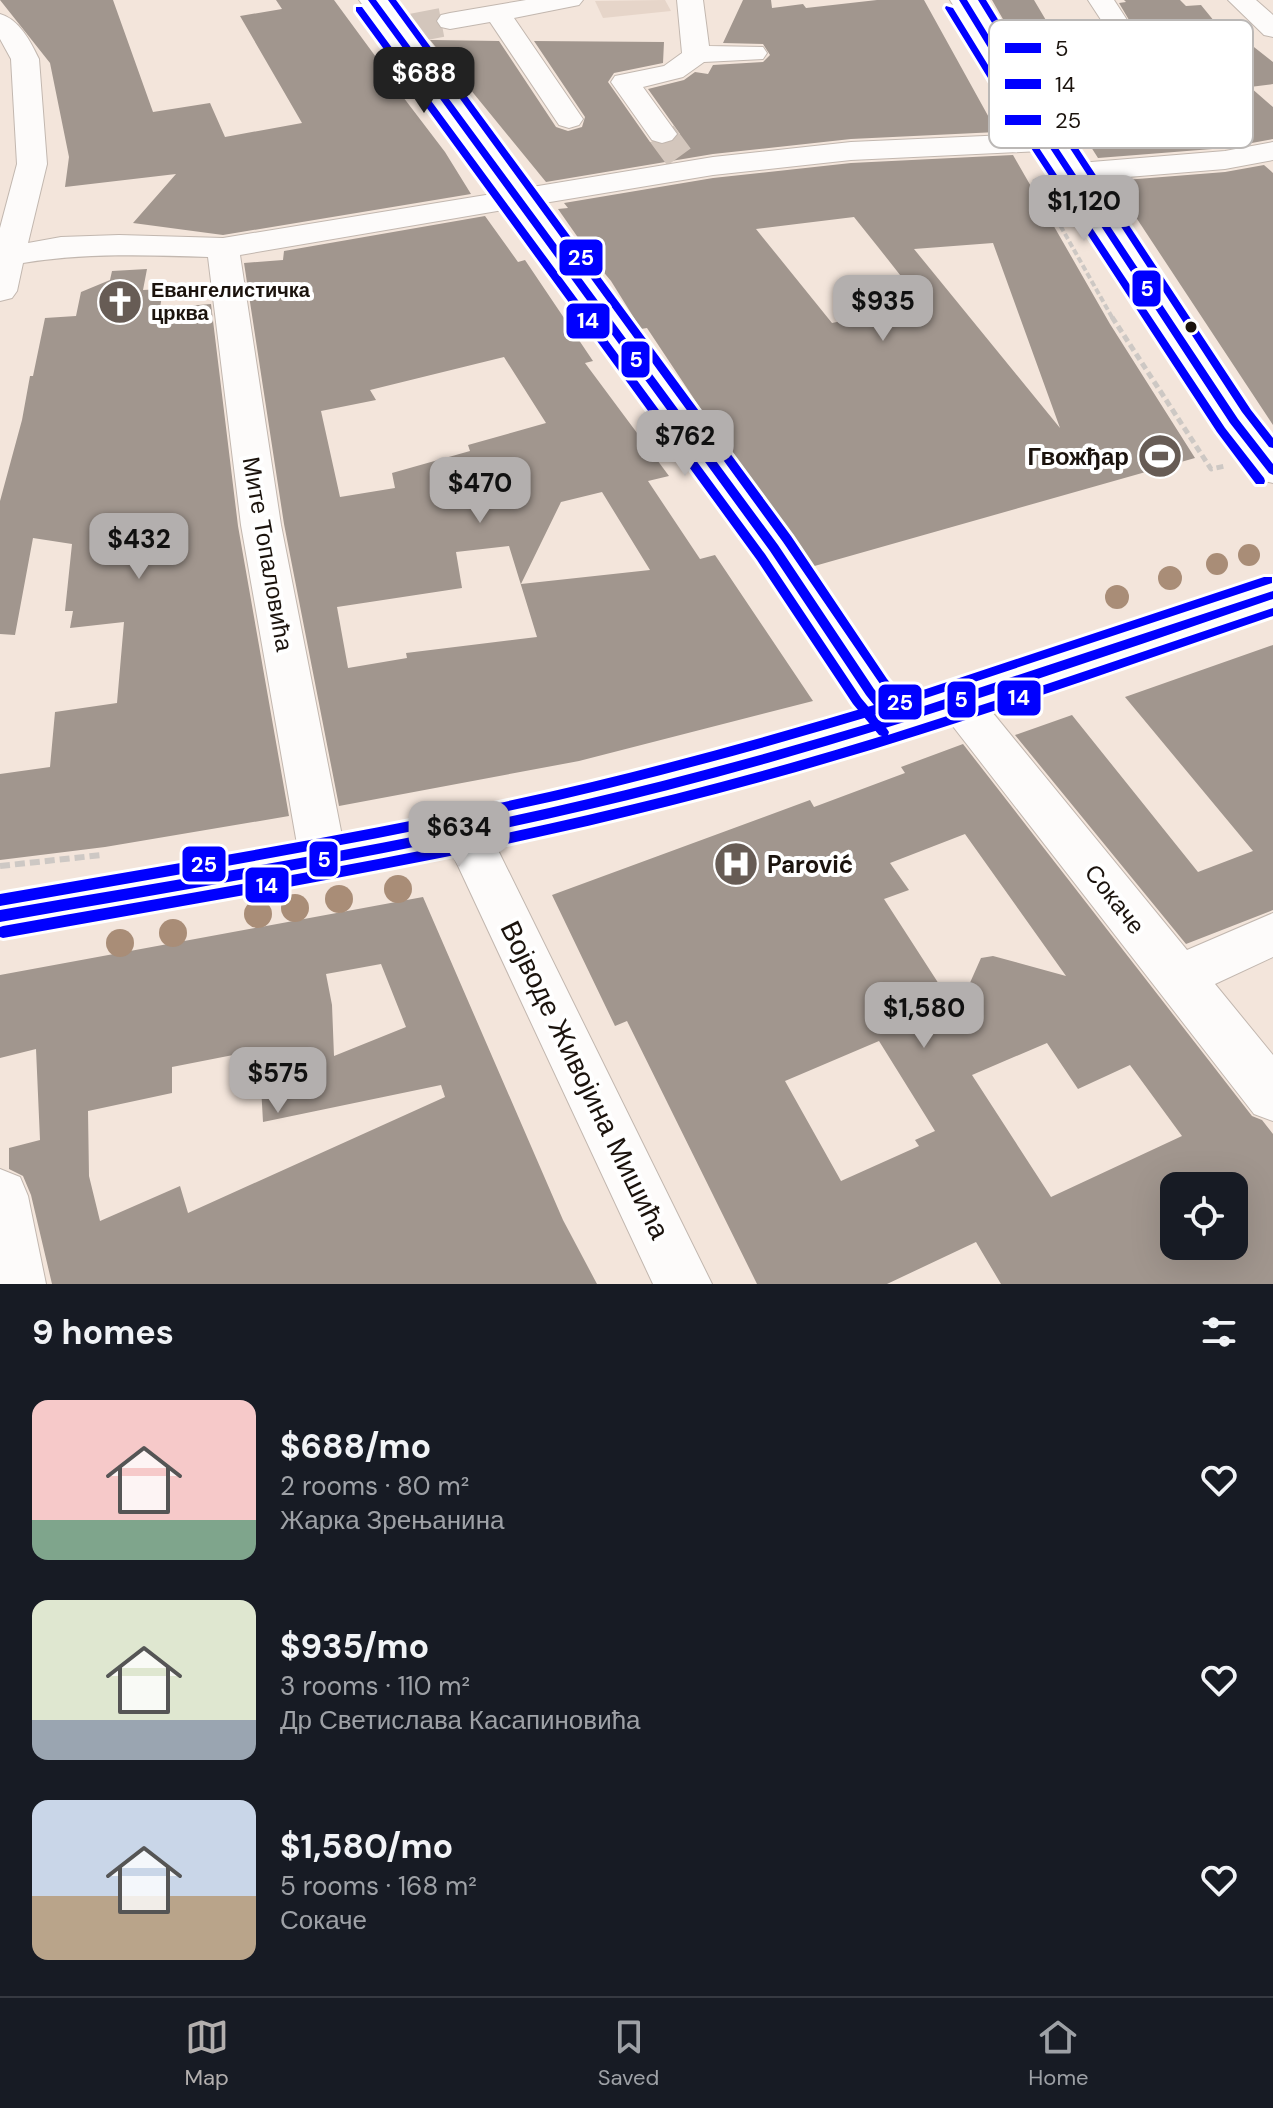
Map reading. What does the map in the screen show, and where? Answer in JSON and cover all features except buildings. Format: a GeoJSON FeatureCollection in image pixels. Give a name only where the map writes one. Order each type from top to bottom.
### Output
{"type":"FeatureCollection","features":[{"type":"Feature","properties":{"kind":"street"},"geometry":{"type":"LineString","coordinates":[[372,0],[404,29],[518,200],[765,536],[870,692],[895,722]]}},
{"type":"Feature","properties":{"kind":"street"},"geometry":{"type":"LineString","coordinates":[[450,21],[570,0]]}},
{"type":"Feature","properties":{"kind":"street"},"geometry":{"type":"LineString","coordinates":[[676,154],[625,82],[668,74],[691,62],[696,54],[690,0]]}},
{"type":"Feature","properties":{"kind":"street"},"geometry":{"type":"LineString","coordinates":[[963,0],[989,42]]}},
{"type":"Feature","properties":{"kind":"street"},"geometry":{"type":"LineString","coordinates":[[1101,0],[1114,20]]}},
{"type":"Feature","properties":{"kind":"street"},"geometry":{"type":"LineString","coordinates":[[1241,0],[1273,29]]}},
{"type":"Feature","properties":{"kind":"street"},"geometry":{"type":"LineString","coordinates":[[497,12],[569,119]]}},
{"type":"Feature","properties":{"kind":"street"},"geometry":{"type":"LineString","coordinates":[[0,22],[18,44],[25,59],[32,128],[32,164],[4,256],[0,291]]}},
{"type":"Feature","properties":{"kind":"street"},"geometry":{"type":"LineString","coordinates":[[696,54],[753,53]]}},
{"type":"Feature","properties":{"kind":"street"},"geometry":{"type":"LineString","coordinates":[[4,256],[61,247],[105,245],[223,248],[518,200],[676,154],[989,145]]}},
{"type":"Feature","properties":{"kind":"street"},"geometry":{"type":"LineString","coordinates":[[1054,148],[1267,464]]}},
{"type":"Feature","properties":{"kind":"street"},"geometry":{"type":"LineString","coordinates":[[1072,173],[1225,160],[1273,151]]}},
{"type":"Feature","properties":{"kind":"street","name":"Мите Топаловића"},"geometry":{"type":"LineString","coordinates":[[223,248],[261,525],[323,858]]}},
{"type":"Feature","properties":{"kind":"street"},"geometry":{"type":"LineString","coordinates":[[0,916],[466,832],[665,786],[895,722],[1273,595]]}},
{"type":"Feature","properties":{"kind":"street","name":"Сокаче"},"geometry":{"type":"LineString","coordinates":[[958,701],[1273,1096]]}},
{"type":"Feature","properties":{"kind":"street","name":"Војводе Живојина Мишића"},"geometry":{"type":"LineString","coordinates":[[466,832],[683,1284]]}},
{"type":"Feature","properties":{"kind":"street"},"geometry":{"type":"LineString","coordinates":[[1177,978],[1273,934]]}},
{"type":"Feature","properties":{"kind":"street"},"geometry":{"type":"LineString","coordinates":[[0,1196],[17,1284]]}},
{"type":"Feature","properties":{"kind":"path"},"geometry":{"type":"LineString","coordinates":[[1015,148],[1107,310],[1211,469],[1267,464]]}},
{"type":"Feature","properties":{"kind":"path"},"geometry":{"type":"LineString","coordinates":[[0,866],[116,853]]}},
{"type":"Feature","properties":{"kind":"shaded area"},"geometry":{"type":"Polygon","coordinates":[[[665,0],[671,11],[603,18],[595,1],[665,0]]]}},
{"type":"Feature","properties":{"kind":"tunnel"},"geometry":{"type":"LineString","coordinates":[[413,28],[450,21]]}},
{"type":"Feature","properties":{"kind":"tunnel"},"geometry":{"type":"LineString","coordinates":[[662,134],[679,157]]}},
{"type":"Feature","properties":{"kind":"transit line","name":"5"},"geometry":{"type":"LineString","coordinates":[[372,0],[774,548],[870,692],[895,722]]}},
{"type":"Feature","properties":{"kind":"transit line","name":"25"},"geometry":{"type":"LineString","coordinates":[[392,0],[787,539],[883,682],[907,712]]}},
{"type":"Feature","properties":{"kind":"transit line","name":"5"},"geometry":{"type":"LineString","coordinates":[[963,0],[989,42]]}},
{"type":"Feature","properties":{"kind":"transit line","name":"25"},"geometry":{"type":"LineString","coordinates":[[982,0],[994,20]]}},
{"type":"Feature","properties":{"kind":"transit line","name":"14"},"geometry":{"type":"LineString","coordinates":[[949,8],[989,73]]}},
{"type":"Feature","properties":{"kind":"transit line","name":"14"},"geometry":{"type":"LineString","coordinates":[[359,9],[761,557],[857,701],[883,732]]}},
{"type":"Feature","properties":{"kind":"transit line","name":"14"},"geometry":{"type":"LineString","coordinates":[[1035,148],[1221,430],[1260,481]]}},
{"type":"Feature","properties":{"kind":"transit line","name":"5"},"geometry":{"type":"LineString","coordinates":[[1054,148],[1234,421],[1273,471]]}},
{"type":"Feature","properties":{"kind":"transit line","name":"25"},"geometry":{"type":"LineString","coordinates":[[1074,148],[1247,412],[1273,445]]}},
{"type":"Feature","properties":{"kind":"transit line","name":"25"},"geometry":{"type":"LineString","coordinates":[[0,900],[417,825],[665,769],[893,704],[1268,580]]}},
{"type":"Feature","properties":{"kind":"transit line","name":"5"},"geometry":{"type":"LineString","coordinates":[[0,916],[419,841],[668,785],[897,720],[1273,595]]}},
{"type":"Feature","properties":{"kind":"transit line","name":"14"},"geometry":{"type":"LineString","coordinates":[[3,932],[420,856],[669,801],[897,737],[1273,612]]}},
{"type":"Feature","properties":{"kind":"place","name":"Евангелистичка црква"},"geometry":{"type":"Point","coordinates":[120,302]}},
{"type":"Feature","properties":{"kind":"place","name":"Гвожђар"},"geometry":{"type":"Point","coordinates":[1160,456]}},
{"type":"Feature","properties":{"kind":"place","name":"Parović"},"geometry":{"type":"Point","coordinates":[736,864]}}]}
